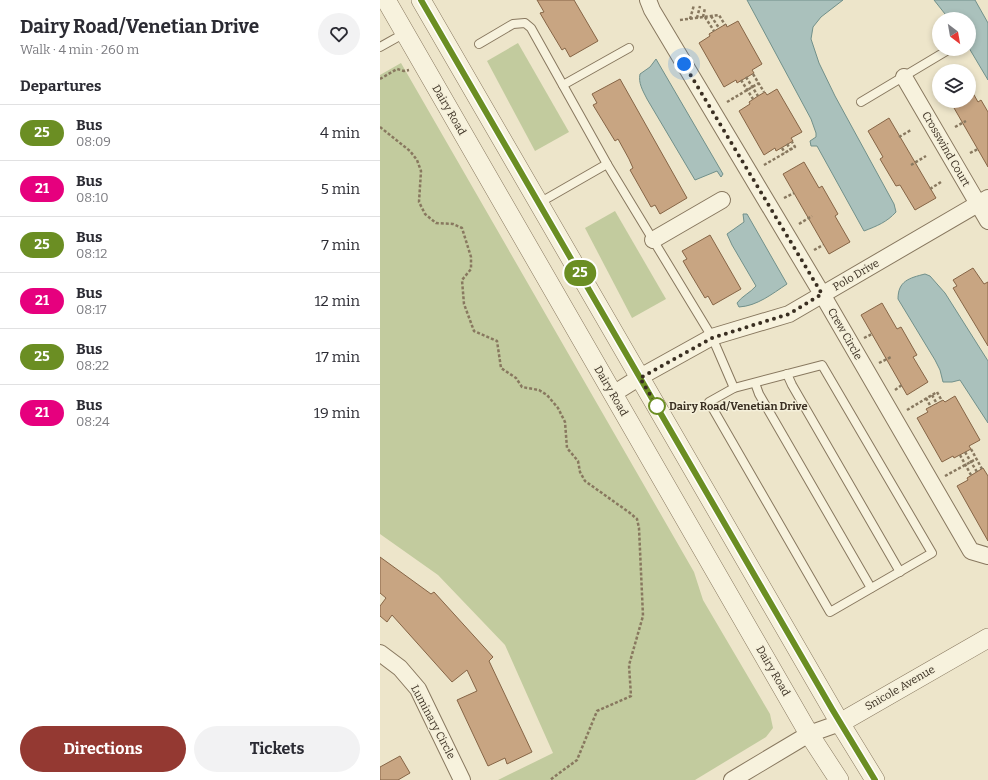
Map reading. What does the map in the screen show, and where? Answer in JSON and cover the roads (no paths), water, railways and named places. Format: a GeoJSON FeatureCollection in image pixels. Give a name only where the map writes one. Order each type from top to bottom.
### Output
{"type":"FeatureCollection","features":[{"type":"Feature","properties":{"kind":"street","name":"Dairy Road"},"geometry":{"type":"LineString","coordinates":[[386,0],[809,734],[839,780]]}},
{"type":"Feature","properties":{"kind":"street"},"geometry":{"type":"LineString","coordinates":[[421,0],[840,723],[875,780]]}},
{"type":"Feature","properties":{"kind":"street","name":"Crew Circle"},"geometry":{"type":"LineString","coordinates":[[648,0],[652,10],[822,294],[971,551],[988,556]]}},
{"type":"Feature","properties":{"kind":"street","name":"Crosswind Court"},"geometry":{"type":"LineString","coordinates":[[904,77],[983,201],[988,221]]}},
{"type":"Feature","properties":{"kind":"street"},"geometry":{"type":"LineString","coordinates":[[653,240],[722,200]]}},
{"type":"Feature","properties":{"kind":"street","name":"Polo Drive"},"geometry":{"type":"LineString","coordinates":[[613,394],[712,338],[789,314],[983,201]]}},
{"type":"Feature","properties":{"kind":"street","name":"Snicole Avenue"},"geometry":{"type":"LineString","coordinates":[[732,780],[809,734],[840,723],[988,638]]}},
{"type":"Feature","properties":{"kind":"street","name":"Luminary Circle"},"geometry":{"type":"LineString","coordinates":[[380,653],[400,668],[418,689],[462,780]]}},
{"type":"Feature","properties":{"kind":"lane"},"geometry":{"type":"LineString","coordinates":[[479,44],[513,24],[525,23],[531,28],[607,164],[712,338],[734,388]]}},
{"type":"Feature","properties":{"kind":"lane"},"geometry":{"type":"LineString","coordinates":[[380,47],[405,33]]}},
{"type":"Feature","properties":{"kind":"lane"},"geometry":{"type":"LineString","coordinates":[[564,85],[629,48]]}},
{"type":"Feature","properties":{"kind":"lane"},"geometry":{"type":"LineString","coordinates":[[861,102],[938,56]]}},
{"type":"Feature","properties":{"kind":"lane"},"geometry":{"type":"LineString","coordinates":[[539,203],[607,164]]}},
{"type":"Feature","properties":{"kind":"lane"},"geometry":{"type":"LineString","coordinates":[[822,365],[932,553],[830,612],[709,402],[734,388],[755,383],[822,365]]}},
{"type":"Feature","properties":{"kind":"lane"},"geometry":{"type":"LineString","coordinates":[[787,374],[900,572]]}},
{"type":"Feature","properties":{"kind":"lane"},"geometry":{"type":"LineString","coordinates":[[755,383],[759,394],[871,588]]}},
{"type":"Feature","properties":{"kind":"water"},"geometry":{"type":"Polygon","coordinates":[[[747,0],[843,0],[821,17],[813,27],[811,39],[819,63],[835,96],[894,204],[896,212],[885,221],[864,231],[817,146],[811,146],[810,141],[816,137],[816,133],[811,119],[747,0]]]}},
{"type":"Feature","properties":{"kind":"water"},"geometry":{"type":"Polygon","coordinates":[[[934,0],[975,0],[988,23],[988,80],[974,56],[976,56],[976,12],[943,12],[934,0]]]}},
{"type":"Feature","properties":{"kind":"water"},"geometry":{"type":"Polygon","coordinates":[[[656,59],[723,174],[721,177],[717,171],[695,180],[642,90],[640,84],[640,74],[650,67],[656,59]]]}},
{"type":"Feature","properties":{"kind":"water"},"geometry":{"type":"Polygon","coordinates":[[[743,214],[747,214],[787,284],[758,302],[739,307],[737,303],[741,298],[756,286],[727,234],[744,222],[743,214]]]}},
{"type":"Feature","properties":{"kind":"water"},"geometry":{"type":"Polygon","coordinates":[[[925,274],[930,276],[945,293],[988,361],[988,423],[960,380],[943,382],[940,370],[935,360],[898,299],[902,284],[909,279],[925,274]]]}},
{"type":"Feature","properties":{"kind":"place","name":"Dairy Road/Venetian Drive"},"geometry":{"type":"Point","coordinates":[657,406]}}]}
